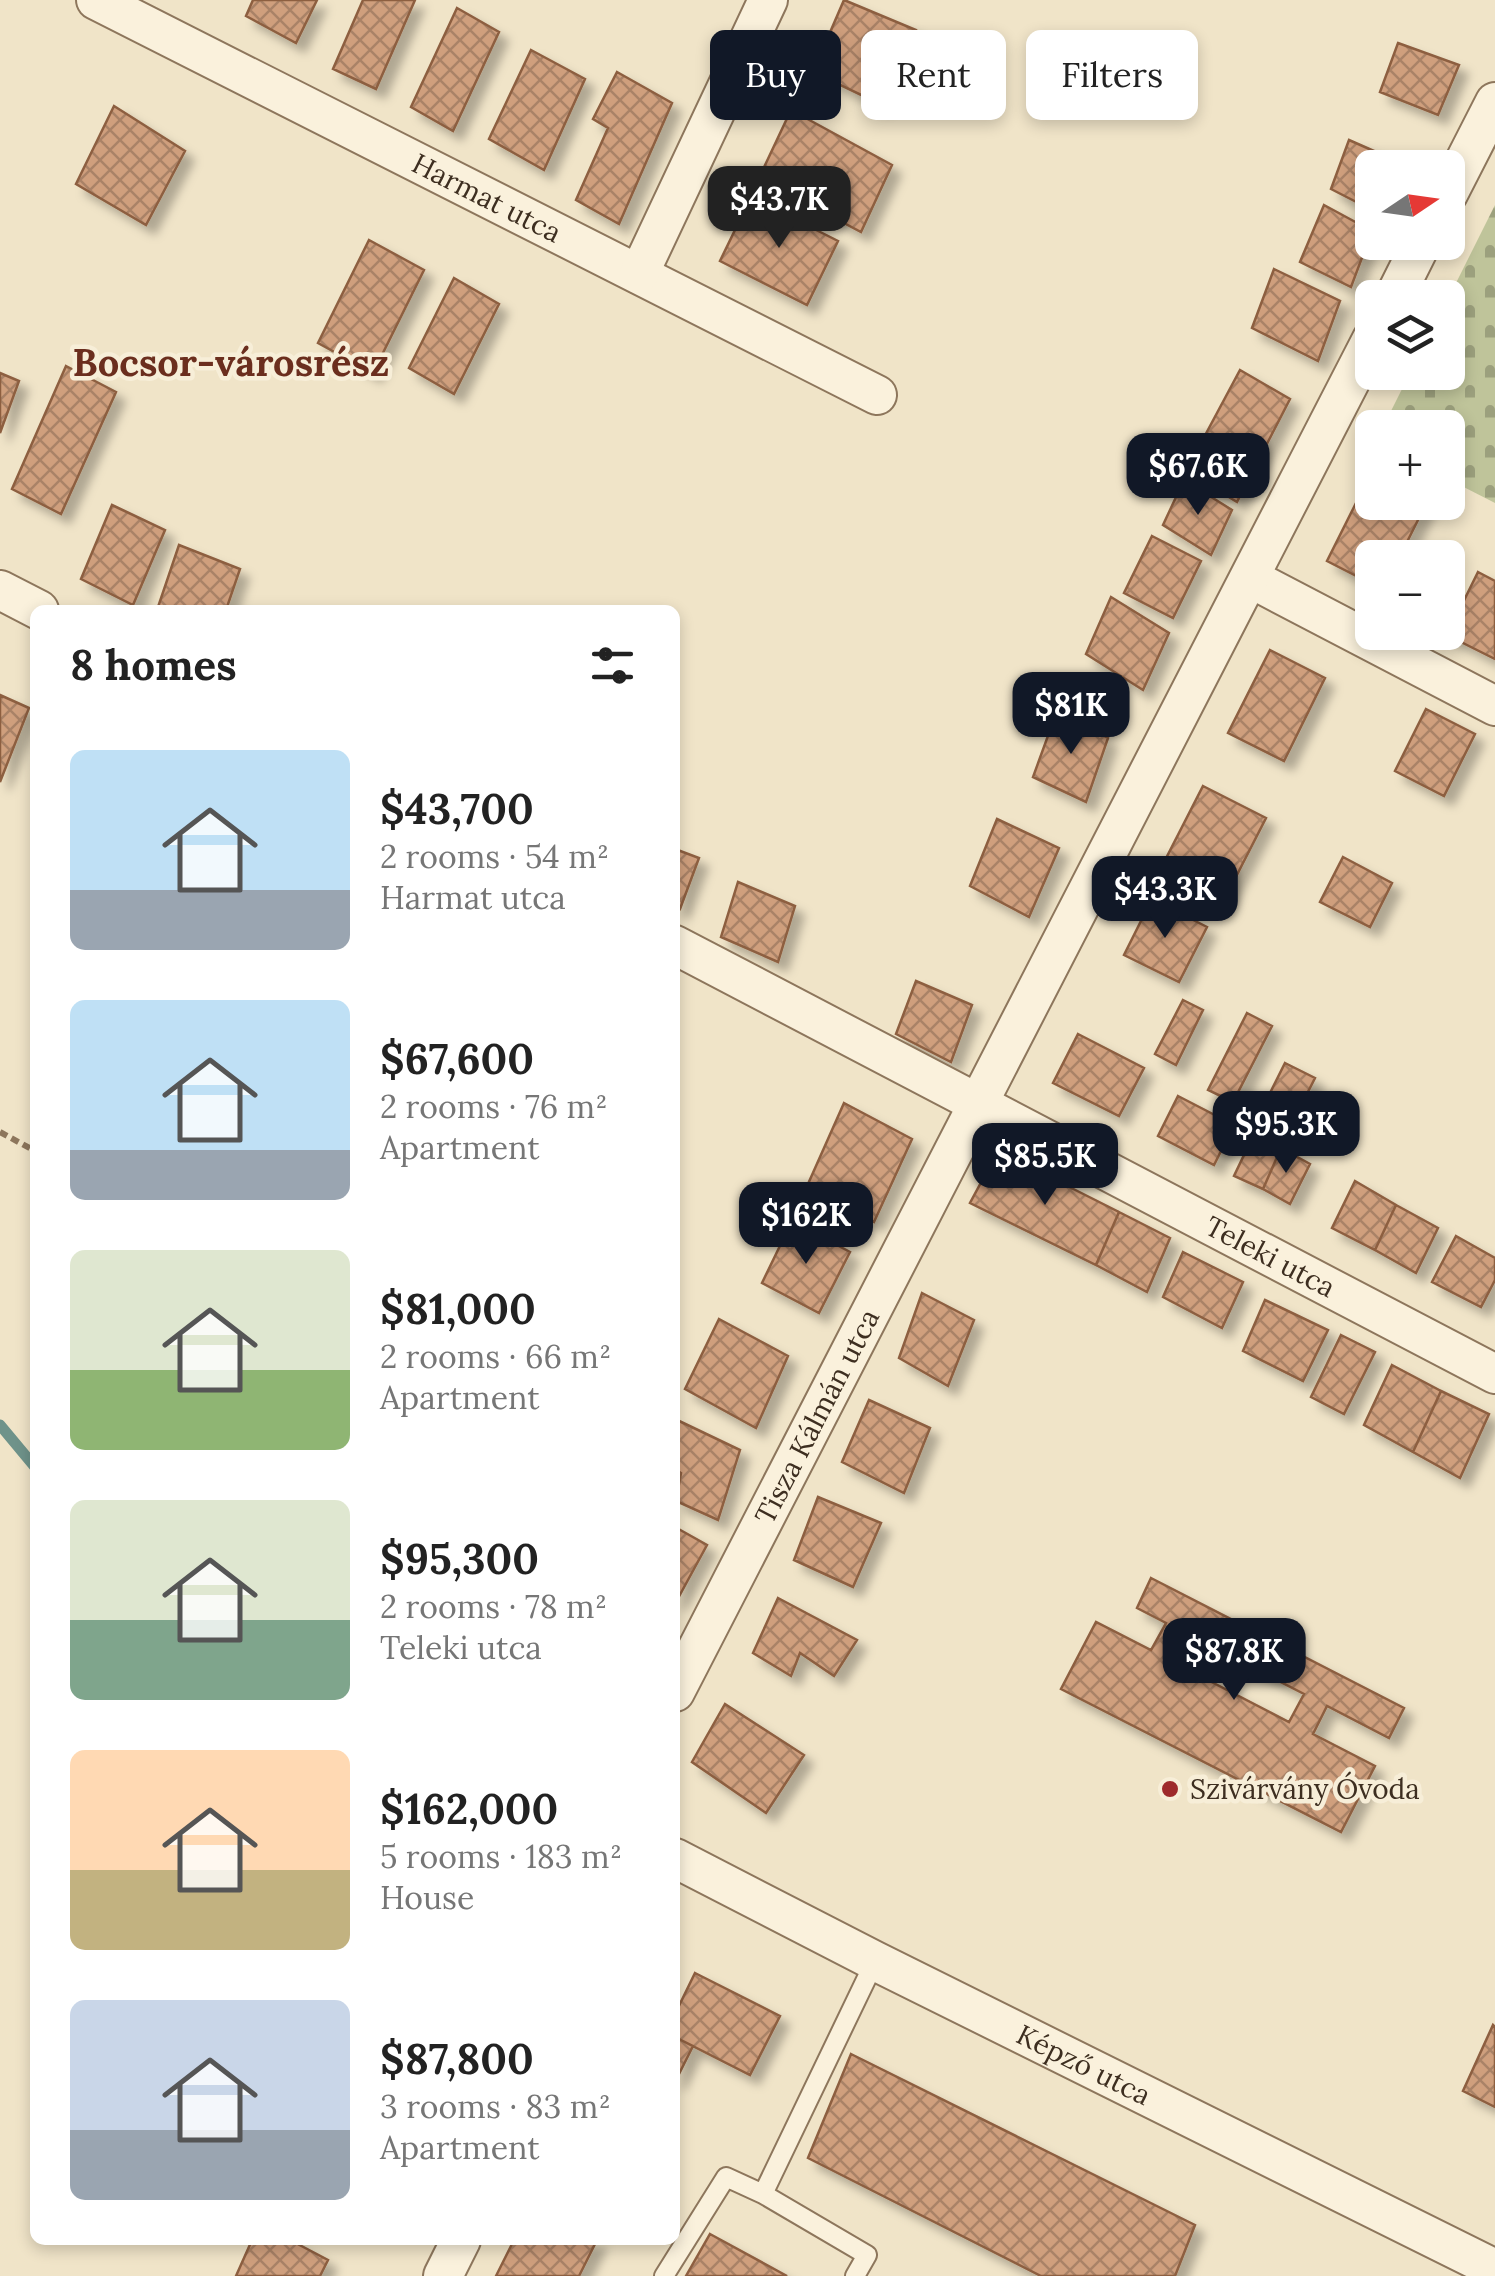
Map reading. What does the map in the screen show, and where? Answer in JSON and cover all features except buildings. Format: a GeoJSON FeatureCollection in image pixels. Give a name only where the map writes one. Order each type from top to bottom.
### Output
{"type":"FeatureCollection","features":[{"type":"Feature","properties":{"kind":"street","name":"Harmat utca"},"geometry":{"type":"LineString","coordinates":[[96,0],[877,396]]}},
{"type":"Feature","properties":{"kind":"street"},"geometry":{"type":"LineString","coordinates":[[639,274],[768,0]]}},
{"type":"Feature","properties":{"kind":"street"},"geometry":{"type":"LineString","coordinates":[[1465,161],[1495,102]]}},
{"type":"Feature","properties":{"kind":"street","name":"Tisza Kálmán utca"},"geometry":{"type":"LineString","coordinates":[[680,1682],[1355,373]]}},
{"type":"Feature","properties":{"kind":"street"},"geometry":{"type":"LineString","coordinates":[[1250,578],[1495,706]]}},
{"type":"Feature","properties":{"kind":"street"},"geometry":{"type":"LineString","coordinates":[[0,590],[30,606]]}},
{"type":"Feature","properties":{"kind":"street","name":"Teleki utca"},"geometry":{"type":"LineString","coordinates":[[680,948],[1495,1374]]}},
{"type":"Feature","properties":{"kind":"street","name":"Képző utca"},"geometry":{"type":"LineString","coordinates":[[680,1861],[1479,2268]]}},
{"type":"Feature","properties":{"kind":"street"},"geometry":{"type":"LineString","coordinates":[[442,2276],[458,2245]]}},
{"type":"Feature","properties":{"kind":"lane"},"geometry":{"type":"LineString","coordinates":[[763,2194],[875,1961]]}},
{"type":"Feature","properties":{"kind":"lane"},"geometry":{"type":"LineString","coordinates":[[664,2276],[726,2177],[763,2194],[866,2256],[855,2276]]}},
{"type":"Feature","properties":{"kind":"path"},"geometry":{"type":"LineString","coordinates":[[0,1132],[30,1148]]}},
{"type":"Feature","properties":{"kind":"green space"},"geometry":{"type":"Polygon","coordinates":[[[1495,205],[1495,503],[1465,488],[1465,410],[1392,410],[1402,390],[1465,390],[1465,280],[1458,280],[1495,205]]]}},
{"type":"Feature","properties":{"kind":"waterway"},"geometry":{"type":"LineString","coordinates":[[0,1425],[30,1461]]}},
{"type":"Feature","properties":{"kind":"place","name":"Szivárvány Óvoda"},"geometry":{"type":"Point","coordinates":[1170,1789]}},
{"type":"Feature","properties":{"kind":"district","name":"Bocsor-városrész"},"geometry":{"type":"Point","coordinates":[231,362]}}]}
